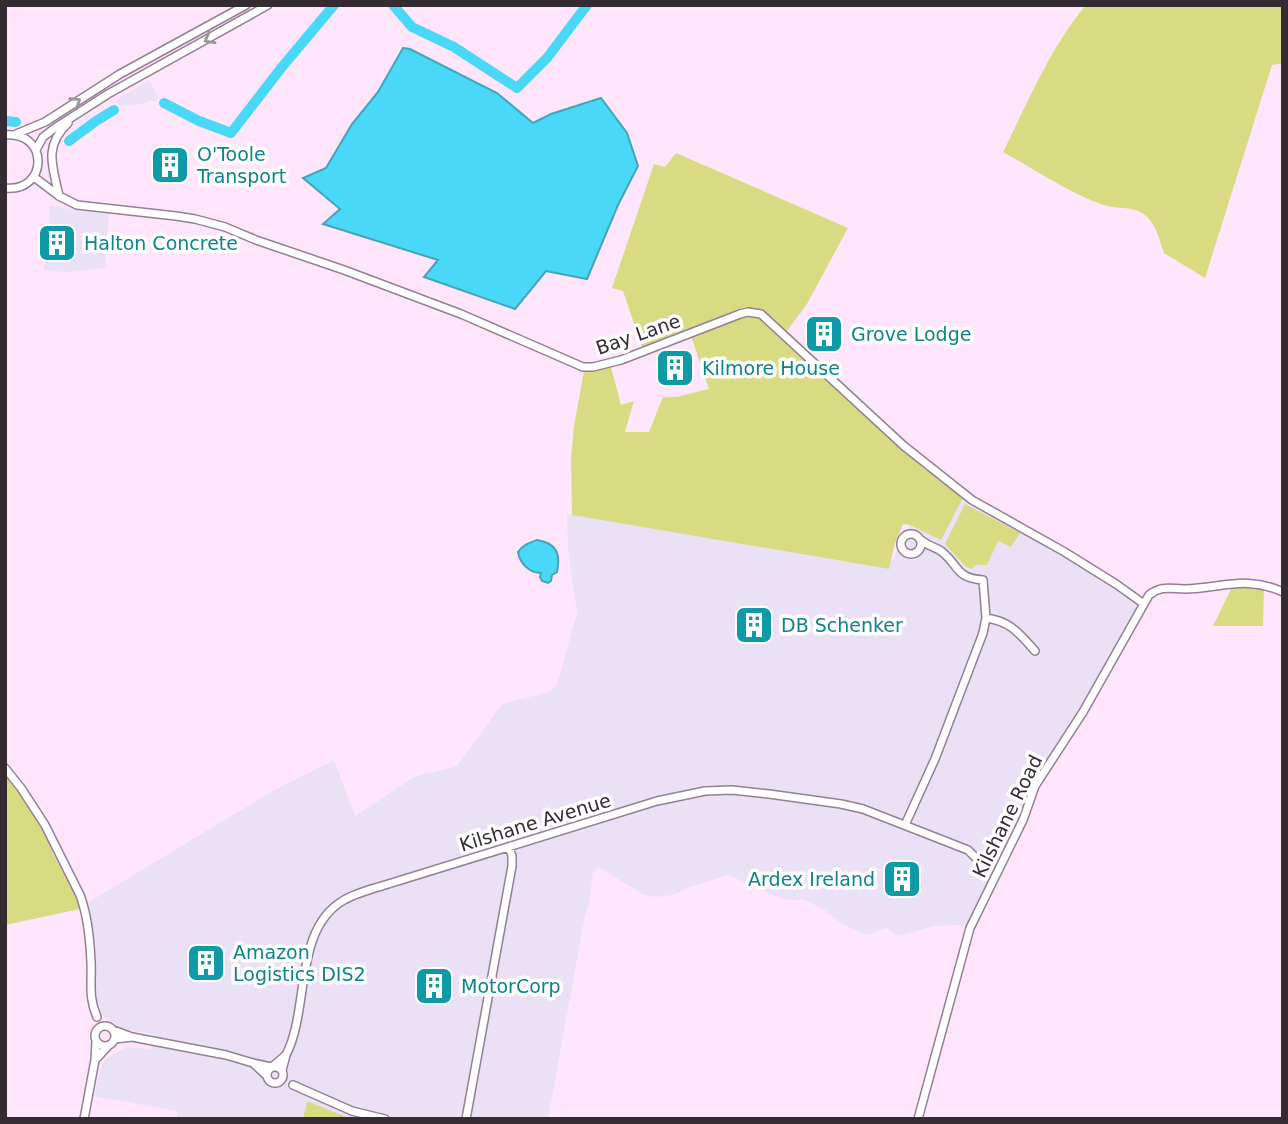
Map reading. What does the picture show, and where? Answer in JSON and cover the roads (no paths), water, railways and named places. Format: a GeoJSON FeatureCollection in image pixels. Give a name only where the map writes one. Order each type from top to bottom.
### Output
{"type":"FeatureCollection","features":[{"type":"Feature","properties":{"kind":"street"},"geometry":{"type":"LineString","coordinates":[[5,135],[16,134],[45,122],[120,74],[246,5]]}},
{"type":"Feature","properties":{"kind":"street"},"geometry":{"type":"LineString","coordinates":[[36,150],[43,137],[54,128],[108,94],[268,5]]}},
{"type":"Feature","properties":{"kind":"street"},"geometry":{"type":"LineString","coordinates":[[59,196],[51,163],[52,147],[57,136],[75,117],[108,94]]}},
{"type":"Feature","properties":{"kind":"street"},"geometry":{"type":"LineString","coordinates":[[5,195],[10,188],[22,187],[34,177],[38,168],[36,150],[32,143],[16,134]]}},
{"type":"Feature","properties":{"kind":"street","name":"Bay Lane"},"geometry":{"type":"LineString","coordinates":[[34,177],[59,196],[77,205],[213,223],[461,314],[583,367],[621,360],[740,314],[761,314],[904,446],[972,500],[1063,551],[1144,604]]}},
{"type":"Feature","properties":{"kind":"street"},"geometry":{"type":"LineString","coordinates":[[905,825],[935,760],[983,633],[986,618],[983,580],[969,579],[960,573],[942,552],[929,547],[916,535],[904,537],[901,543],[902,550],[907,554],[915,554],[929,547]]}},
{"type":"Feature","properties":{"kind":"street"},"geometry":{"type":"LineString","coordinates":[[920,550],[921,540]]}},
{"type":"Feature","properties":{"kind":"street"},"geometry":{"type":"LineString","coordinates":[[1144,604],[1149,595],[1157,589],[1185,589],[1233,582],[1271,586],[1283,592]]}},
{"type":"Feature","properties":{"kind":"street","name":"Kilshane Road"},"geometry":{"type":"LineString","coordinates":[[918,1119],[970,928],[1023,820],[1035,786],[1083,712],[1144,604]]}},
{"type":"Feature","properties":{"kind":"street"},"geometry":{"type":"LineString","coordinates":[[986,618],[1007,624],[1035,651]]}},
{"type":"Feature","properties":{"kind":"street"},"geometry":{"type":"LineString","coordinates":[[5,768],[45,825],[85,907],[91,1001],[97,1017],[95,1060],[83,1119]]}},
{"type":"Feature","properties":{"kind":"street","name":"Kilshane Avenue"},"geometry":{"type":"LineString","coordinates":[[282,1072],[294,1031],[313,936],[330,911],[354,895],[657,801],[705,791],[769,793],[835,802],[905,825],[968,850],[975,857]]}},
{"type":"Feature","properties":{"kind":"street"},"geometry":{"type":"LineString","coordinates":[[466,1119],[512,866],[509,847]]}},
{"type":"Feature","properties":{"kind":"street"},"geometry":{"type":"LineString","coordinates":[[97,1017],[110,1028],[115,1039]]}},
{"type":"Feature","properties":{"kind":"street"},"geometry":{"type":"LineString","coordinates":[[96,1032],[101,1027],[110,1028],[132,1037],[278,1067],[293,1085]]}},
{"type":"Feature","properties":{"kind":"street"},"geometry":{"type":"LineString","coordinates":[[95,1060],[115,1039],[132,1037]]}},
{"type":"Feature","properties":{"kind":"street"},"geometry":{"type":"LineString","coordinates":[[96,1041],[108,1046]]}},
{"type":"Feature","properties":{"kind":"street"},"geometry":{"type":"LineString","coordinates":[[267,1076],[267,1071],[286,1055]]}},
{"type":"Feature","properties":{"kind":"street"},"geometry":{"type":"LineString","coordinates":[[253,1063],[272,1082],[293,1085],[352,1111],[385,1119]]}},
{"type":"Feature","properties":{"kind":"street"},"geometry":{"type":"LineString","coordinates":[[279,1081],[282,1072]]}},
{"type":"Feature","properties":{"kind":"water"},"geometry":{"type":"Polygon","coordinates":[[[403,48],[410,49],[497,93],[533,123],[551,114],[601,98],[627,133],[638,166],[618,205],[587,279],[546,271],[515,309],[424,277],[438,260],[323,224],[340,209],[303,178],[326,168],[352,124],[378,92],[403,48]]]}},
{"type":"Feature","properties":{"kind":"water"},"geometry":{"type":"Polygon","coordinates":[[[537,540],[553,546],[556,550],[557,572],[548,583],[542,581],[541,573],[526,567],[519,556],[518,552],[522,548],[537,540]]]}},
{"type":"Feature","properties":{"kind":"waterway"},"geometry":{"type":"LineString","coordinates":[[164,103],[199,121],[231,133],[334,5]]}},
{"type":"Feature","properties":{"kind":"waterway"},"geometry":{"type":"LineString","coordinates":[[393,5],[412,27],[454,47],[517,88],[547,58],[587,5]]}},
{"type":"Feature","properties":{"kind":"waterway"},"geometry":{"type":"LineString","coordinates":[[69,141],[114,110]]}},
{"type":"Feature","properties":{"kind":"waterway"},"geometry":{"type":"LineString","coordinates":[[5,121],[16,122]]}},
{"type":"Feature","properties":{"kind":"place","name":"O'Toole Transport"},"geometry":{"type":"Point","coordinates":[170,165]}},
{"type":"Feature","properties":{"kind":"place","name":"Halton Concrete"},"geometry":{"type":"Point","coordinates":[57,243]}},
{"type":"Feature","properties":{"kind":"place","name":"Grove Lodge"},"geometry":{"type":"Point","coordinates":[824,334]}},
{"type":"Feature","properties":{"kind":"place","name":"Kilmore House"},"geometry":{"type":"Point","coordinates":[675,368]}},
{"type":"Feature","properties":{"kind":"place","name":"DB Schenker"},"geometry":{"type":"Point","coordinates":[754,625]}},
{"type":"Feature","properties":{"kind":"place","name":"Ardex Ireland"},"geometry":{"type":"Point","coordinates":[902,879]}},
{"type":"Feature","properties":{"kind":"place","name":"Amazon Logistics DIS2"},"geometry":{"type":"Point","coordinates":[206,963]}},
{"type":"Feature","properties":{"kind":"place","name":"MotorCorp"},"geometry":{"type":"Point","coordinates":[434,986]}}]}
